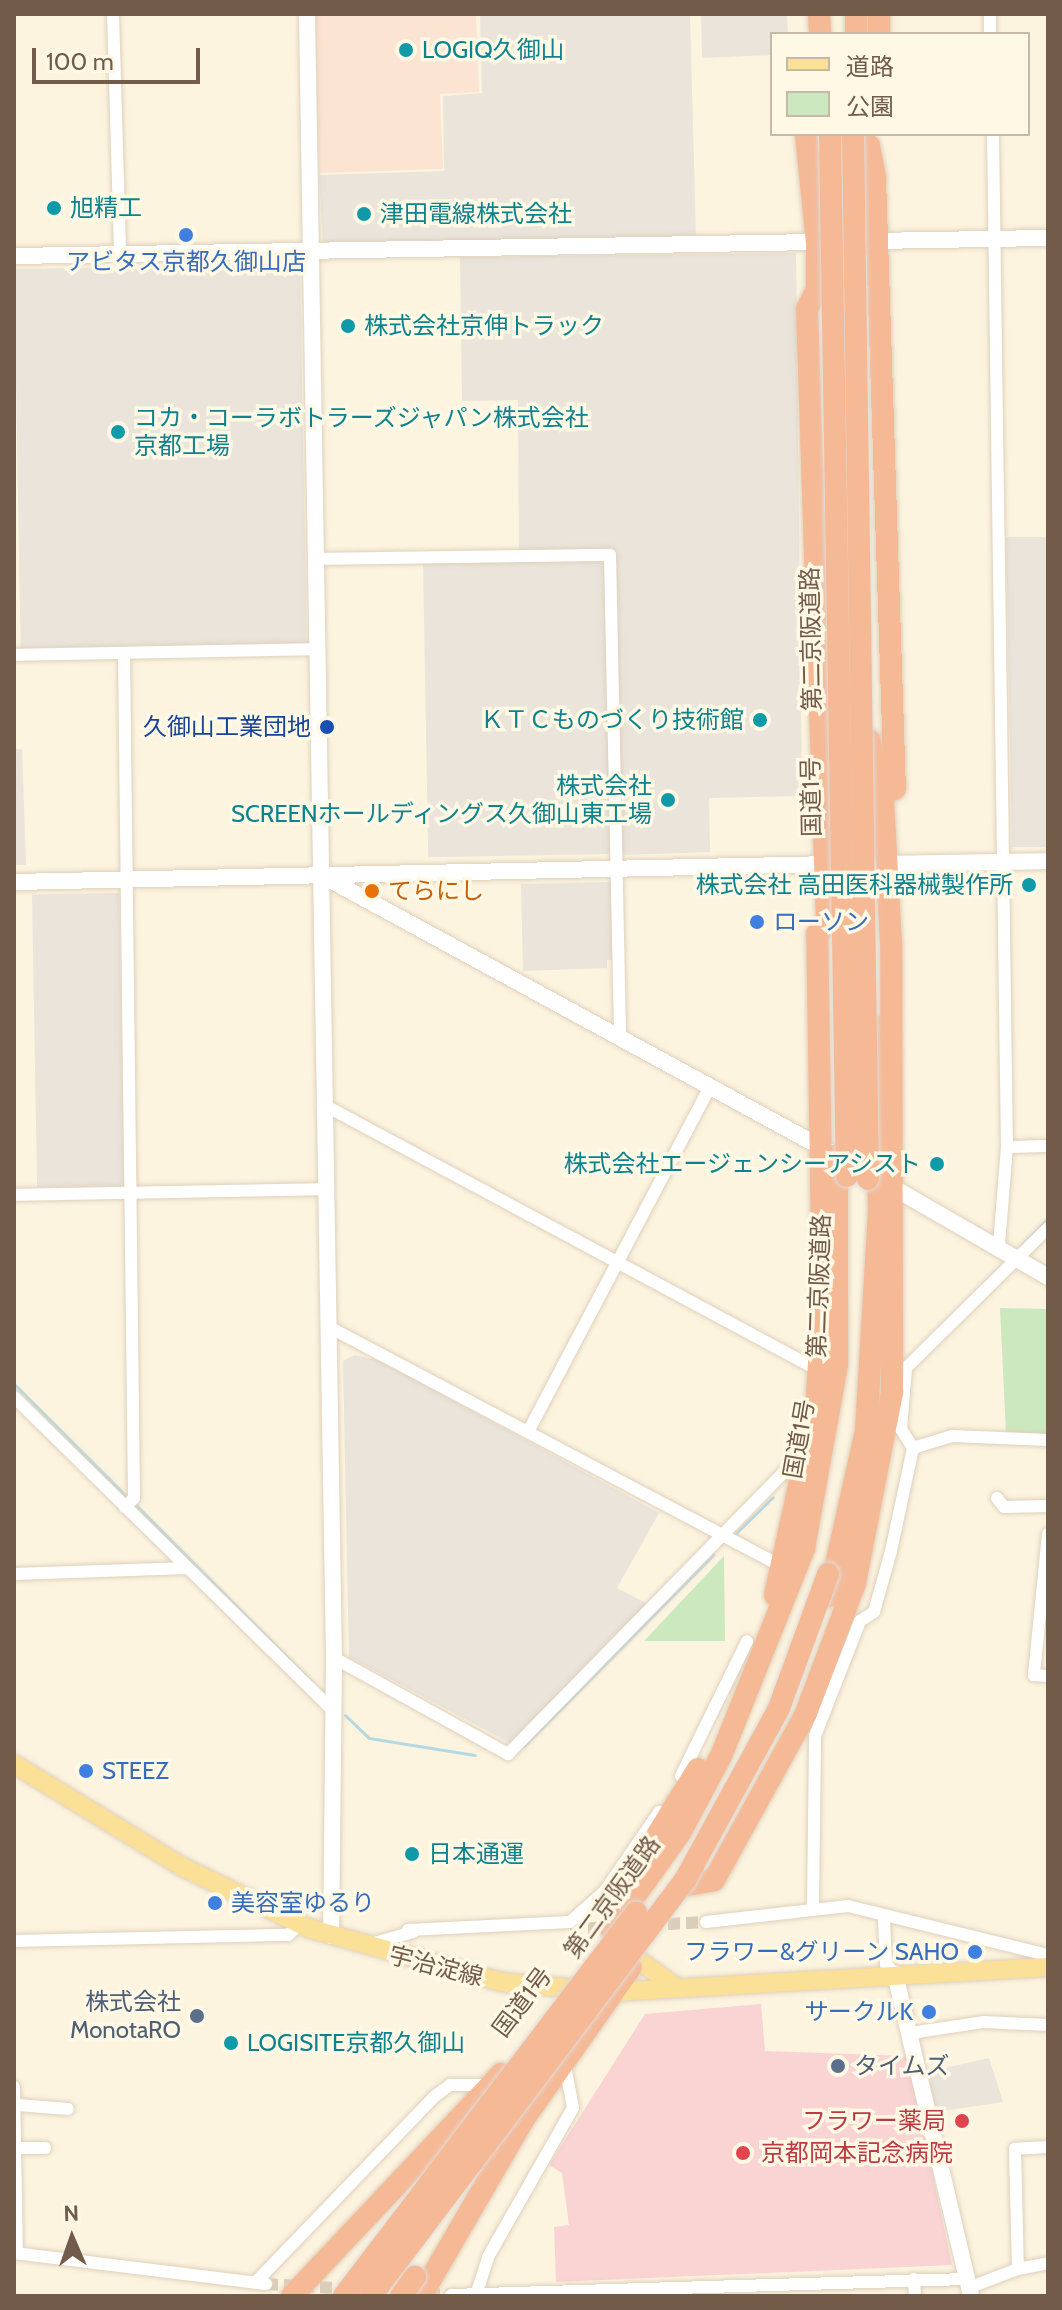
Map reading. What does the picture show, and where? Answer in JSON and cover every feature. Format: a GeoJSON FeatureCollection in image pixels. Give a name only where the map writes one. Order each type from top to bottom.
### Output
{"type":"FeatureCollection","features":[{"type":"Feature","properties":{"kind":"highway"},"geometry":{"type":"LineString","coordinates":[[806,136],[822,243],[817,289],[824,327]]}},
{"type":"Feature","properties":{"kind":"highway"},"geometry":{"type":"LineString","coordinates":[[810,171],[821,136]]}},
{"type":"Feature","properties":{"kind":"highway","name":"国道1号"},"geometry":{"type":"LineString","coordinates":[[292,2296],[493,2085],[627,1909],[685,1825],[744,1705],[804,1548],[831,1425],[842,1285],[829,1151],[835,974],[832,864],[837,756],[824,327],[822,136]]}},
{"type":"Feature","properties":{"kind":"highway","name":"第二京阪道路"},"geometry":{"type":"LineString","coordinates":[[344,2296],[636,1913],[703,1811],[768,1678],[827,1486],[847,1309],[830,136]]}},
{"type":"Feature","properties":{"kind":"highway"},"geometry":{"type":"LineString","coordinates":[[856,136],[869,146],[875,178]]}},
{"type":"Feature","properties":{"kind":"highway"},"geometry":{"type":"LineString","coordinates":[[687,1885],[714,1880],[740,1840],[831,1654],[855,1583],[880,1458],[895,1313],[873,968],[878,864],[885,815],[895,784],[879,325],[856,136]]}},
{"type":"Feature","properties":{"kind":"highway","name":"第二京阪道路"},"geometry":{"type":"LineString","coordinates":[[371,2296],[718,1826],[806,1640],[845,1507],[863,1382],[868,1179],[856,136]]}},
{"type":"Feature","properties":{"kind":"highway"},"geometry":{"type":"LineString","coordinates":[[401,2296],[418,2286],[469,2222],[523,2120],[687,1885],[761,1764],[830,1593],[853,1509],[887,1185],[891,944],[878,864],[869,740],[862,349],[868,243],[881,136]]}},
{"type":"Feature","properties":{"kind":"highway"},"geometry":{"type":"LineString","coordinates":[[817,289],[807,309],[819,784],[832,864],[827,921],[835,974]]}},
{"type":"Feature","properties":{"kind":"highway"},"geometry":{"type":"LineString","coordinates":[[862,349],[879,325]]}},
{"type":"Feature","properties":{"kind":"highway"},"geometry":{"type":"LineString","coordinates":[[869,740],[885,815]]}},
{"type":"Feature","properties":{"kind":"highway"},"geometry":{"type":"LineString","coordinates":[[819,784],[837,756]]}},
{"type":"Feature","properties":{"kind":"highway"},"geometry":{"type":"LineString","coordinates":[[804,1548],[820,1372],[829,1151],[817,934],[827,921]]}},
{"type":"Feature","properties":{"kind":"highway"},"geometry":{"type":"LineString","coordinates":[[873,968],[891,944]]}},
{"type":"Feature","properties":{"kind":"highway"},"geometry":{"type":"LineString","coordinates":[[825,1191],[842,1285]]}},
{"type":"Feature","properties":{"kind":"highway"},"geometry":{"type":"LineString","coordinates":[[873,1338],[895,1313]]}},
{"type":"Feature","properties":{"kind":"highway"},"geometry":{"type":"LineString","coordinates":[[627,1909],[630,1867],[657,1837],[738,1693],[781,1566],[816,1409]]}},
{"type":"Feature","properties":{"kind":"highway"},"geometry":{"type":"LineString","coordinates":[[311,2296],[385,2195]]}},
{"type":"Feature","properties":{"kind":"main road","name":"宇治淀線"},"geometry":{"type":"LineString","coordinates":[[14,1764],[181,1866],[300,1924],[364,1947],[464,1974],[565,1989],[614,1992],[1048,1967]]}},
{"type":"Feature","properties":{"kind":"main road"},"geometry":{"type":"LineString","coordinates":[[637,1959],[682,1990]]}},
{"type":"Feature","properties":{"kind":"street"},"geometry":{"type":"LineString","coordinates":[[113,14],[120,254]]}},
{"type":"Feature","properties":{"kind":"street"},"geometry":{"type":"LineString","coordinates":[[307,14],[334,1658],[331,1936]]}},
{"type":"Feature","properties":{"kind":"street"},"geometry":{"type":"LineString","coordinates":[[993,136],[1007,1147],[999,1245]]}},
{"type":"Feature","properties":{"kind":"street"},"geometry":{"type":"LineString","coordinates":[[14,256],[1048,238]]}},
{"type":"Feature","properties":{"kind":"street"},"geometry":{"type":"LineString","coordinates":[[316,559],[610,555],[619,867],[620,1038]]}},
{"type":"Feature","properties":{"kind":"street"},"geometry":{"type":"LineString","coordinates":[[14,655],[318,649]]}},
{"type":"Feature","properties":{"kind":"street"},"geometry":{"type":"LineString","coordinates":[[124,653],[134,1498],[125,1507]]}},
{"type":"Feature","properties":{"kind":"street"},"geometry":{"type":"LineString","coordinates":[[14,882],[619,867],[1048,861]]}},
{"type":"Feature","properties":{"kind":"street"},"geometry":{"type":"LineString","coordinates":[[323,876],[999,1245],[1048,1277]]}},
{"type":"Feature","properties":{"kind":"street"},"geometry":{"type":"LineString","coordinates":[[528,1432],[709,1088]]}},
{"type":"Feature","properties":{"kind":"street"},"geometry":{"type":"LineString","coordinates":[[326,1106],[820,1372]]}},
{"type":"Feature","properties":{"kind":"street"},"geometry":{"type":"LineString","coordinates":[[1007,1147],[1048,1146]]}},
{"type":"Feature","properties":{"kind":"street"},"geometry":{"type":"LineString","coordinates":[[14,1195],[327,1189]]}},
{"type":"Feature","properties":{"kind":"street"},"geometry":{"type":"LineString","coordinates":[[808,1908],[815,1736],[860,1621],[874,1612],[913,1448],[901,1429],[906,1368],[1048,1228]]}},
{"type":"Feature","properties":{"kind":"street"},"geometry":{"type":"LineString","coordinates":[[329,1327],[781,1566]]}},
{"type":"Feature","properties":{"kind":"street"},"geometry":{"type":"LineString","coordinates":[[14,1397],[334,1711]]}},
{"type":"Feature","properties":{"kind":"street"},"geometry":{"type":"LineString","coordinates":[[913,1448],[952,1436],[1048,1440]]}},
{"type":"Feature","properties":{"kind":"street"},"geometry":{"type":"LineString","coordinates":[[334,1658],[508,1754],[790,1466]]}},
{"type":"Feature","properties":{"kind":"street"},"geometry":{"type":"LineString","coordinates":[[997,1498],[1004,1507],[1048,1506]]}},
{"type":"Feature","properties":{"kind":"street"},"geometry":{"type":"LineString","coordinates":[[1048,1534],[1043,1618],[1034,1675],[1048,1676]]}},
{"type":"Feature","properties":{"kind":"street"},"geometry":{"type":"LineString","coordinates":[[14,1574],[188,1568]]}},
{"type":"Feature","properties":{"kind":"street"},"geometry":{"type":"LineString","coordinates":[[364,1947],[408,1930],[570,1922],[630,1867],[698,1747],[747,1641]]}},
{"type":"Feature","properties":{"kind":"street"},"geometry":{"type":"LineString","coordinates":[[657,1837],[685,1825]]}},
{"type":"Feature","properties":{"kind":"street"},"geometry":{"type":"LineString","coordinates":[[710,1918],[848,1906],[884,1920],[1048,1955]]}},
{"type":"Feature","properties":{"kind":"street"},"geometry":{"type":"LineString","coordinates":[[884,1920],[886,1964],[895,1974],[911,2033],[968,2288]]}},
{"type":"Feature","properties":{"kind":"street"},"geometry":{"type":"LineString","coordinates":[[14,1941],[288,1935],[300,1924]]}},
{"type":"Feature","properties":{"kind":"street"},"geometry":{"type":"LineString","coordinates":[[408,1930],[425,1936],[570,1929]]}},
{"type":"Feature","properties":{"kind":"street"},"geometry":{"type":"LineString","coordinates":[[911,2033],[984,2022],[1048,2025]]}},
{"type":"Feature","properties":{"kind":"street"},"geometry":{"type":"LineString","coordinates":[[476,2295],[488,2257],[568,2118],[572,2098],[563,2070],[572,2048]]}},
{"type":"Feature","properties":{"kind":"street"},"geometry":{"type":"LineString","coordinates":[[14,2087],[20,2148],[16,2253],[261,2283],[435,2096],[450,2085],[493,2085]]}},
{"type":"Feature","properties":{"kind":"street"},"geometry":{"type":"LineString","coordinates":[[18,2105],[68,2109]]}},
{"type":"Feature","properties":{"kind":"street"},"geometry":{"type":"LineString","coordinates":[[1018,2269],[1015,2149],[1048,2147]]}},
{"type":"Feature","properties":{"kind":"street"},"geometry":{"type":"LineString","coordinates":[[20,2148],[45,2148]]}},
{"type":"Feature","properties":{"kind":"street"},"geometry":{"type":"LineString","coordinates":[[451,2295],[572,2293],[647,2284],[777,2290],[914,2279],[968,2288],[1018,2269],[1048,2263]]}},
{"type":"Feature","properties":{"kind":"street"},"geometry":{"type":"LineString","coordinates":[[914,2279],[915,2296]]}},
{"type":"Feature","properties":{"kind":"shaded area"},"geometry":{"type":"Polygon","coordinates":[[[315,14],[476,14],[479,92],[440,94],[443,169],[319,173],[315,14]]]}},
{"type":"Feature","properties":{"kind":"shaded area","name":"津田電線株式会社"},"geometry":{"type":"Polygon","coordinates":[[[480,14],[690,14],[696,238],[323,242],[319,175],[444,171],[443,96],[482,93],[480,14]]]}},
{"type":"Feature","properties":{"kind":"shaded area"},"geometry":{"type":"Polygon","coordinates":[[[701,14],[787,14],[788,32],[770,32],[770,55],[702,58],[701,14]]]}},
{"type":"Feature","properties":{"kind":"shaded area"},"geometry":{"type":"Polygon","coordinates":[[[796,253],[802,796],[709,798],[710,852],[622,855],[616,552],[519,552],[518,400],[462,401],[460,257],[796,253]]]}},
{"type":"Feature","properties":{"kind":"shaded area","name":"コカ・コーラボトラーズジャパン株式会社 京都工場"},"geometry":{"type":"Polygon","coordinates":[[[300,264],[307,643],[21,648],[14,269],[300,264]]]}},
{"type":"Feature","properties":{"kind":"shaded area"},"geometry":{"type":"Polygon","coordinates":[[[1006,537],[1048,537],[1048,847],[1012,847],[1006,537]]]}},
{"type":"Feature","properties":{"kind":"shaded area"},"geometry":{"type":"Polygon","coordinates":[[[607,557],[612,854],[428,857],[423,560],[607,557]]]}},
{"type":"Feature","properties":{"kind":"shaded area"},"geometry":{"type":"Polygon","coordinates":[[[14,749],[22,749],[26,865],[14,865],[14,749]]]}},
{"type":"Feature","properties":{"kind":"shaded area"},"geometry":{"type":"Polygon","coordinates":[[[612,882],[615,960],[607,960],[607,968],[523,971],[521,884],[612,882]]]}},
{"type":"Feature","properties":{"kind":"shaded area"},"geometry":{"type":"Polygon","coordinates":[[[119,893],[124,1186],[37,1187],[32,895],[119,893]]]}},
{"type":"Feature","properties":{"kind":"shaded area"},"geometry":{"type":"Polygon","coordinates":[[[355,1355],[381,1361],[659,1513],[617,1588],[648,1604],[510,1743],[349,1657],[343,1361],[355,1355]]]}},
{"type":"Feature","properties":{"kind":"shaded area","name":"京都岡本記念病院"},"geometry":{"type":"Polygon","coordinates":[[[761,2004],[765,2051],[908,2056],[952,2265],[556,2282],[554,2227],[569,2225],[562,2173],[549,2165],[645,2014],[761,2004]]]}},
{"type":"Feature","properties":{"kind":"shaded area"},"geometry":{"type":"Polygon","coordinates":[[[989,2058],[1003,2102],[936,2112],[928,2072],[989,2058]]]}},
{"type":"Feature","properties":{"kind":"green space"},"geometry":{"type":"Polygon","coordinates":[[[1000,1308],[1048,1309],[1048,1438],[1006,1434],[1000,1308]]]}},
{"type":"Feature","properties":{"kind":"green space"},"geometry":{"type":"Polygon","coordinates":[[[724,1556],[725,1641],[644,1641],[724,1556]]]}},
{"type":"Feature","properties":{"kind":"waterway"},"geometry":{"type":"LineString","coordinates":[[1021,1246],[1048,1218]]}},
{"type":"Feature","properties":{"kind":"waterway"},"geometry":{"type":"LineString","coordinates":[[987,1280],[1006,1261]]}},
{"type":"Feature","properties":{"kind":"waterway"},"geometry":{"type":"LineString","coordinates":[[14,1384],[127,1497]]}},
{"type":"Feature","properties":{"kind":"waterway"},"geometry":{"type":"LineString","coordinates":[[734,1535],[773,1497]]}},
{"type":"Feature","properties":{"kind":"waterway"},"geometry":{"type":"LineString","coordinates":[[133,1502],[311,1681]]}},
{"type":"Feature","properties":{"kind":"waterway"},"geometry":{"type":"LineString","coordinates":[[524,1746],[713,1555]]}},
{"type":"Feature","properties":{"kind":"waterway"},"geometry":{"type":"LineString","coordinates":[[345,1715],[369,1738],[475,1755]]}},
{"type":"Feature","properties":{"kind":"tunnel"},"geometry":{"type":"LineString","coordinates":[[650,1925],[706,1922]]}},
{"type":"Feature","properties":{"kind":"tunnel"},"geometry":{"type":"LineString","coordinates":[[570,1929],[615,1927]]}},
{"type":"Feature","properties":{"kind":"tunnel"},"geometry":{"type":"LineString","coordinates":[[266,2284],[352,2289]]}},
{"type":"Feature","properties":{"kind":"tunnel"},"geometry":{"type":"LineString","coordinates":[[374,2290],[451,2295]]}},
{"type":"Feature","properties":{"kind":"place","name":"LOGIQ久御山"},"geometry":{"type":"Point","coordinates":[406,50]}},
{"type":"Feature","properties":{"kind":"place","name":"旭精工"},"geometry":{"type":"Point","coordinates":[54,208]}},
{"type":"Feature","properties":{"kind":"place","name":"津田電線株式会社"},"geometry":{"type":"Point","coordinates":[364,214]}},
{"type":"Feature","properties":{"kind":"place","name":"アビタス京都久御山店"},"geometry":{"type":"Point","coordinates":[186,235]}},
{"type":"Feature","properties":{"kind":"place","name":"株式会社京伸トラック"},"geometry":{"type":"Point","coordinates":[348,326]}},
{"type":"Feature","properties":{"kind":"place","name":"コカ・コーラボトラーズジャパン株式会社 京都工場"},"geometry":{"type":"Point","coordinates":[118,432]}},
{"type":"Feature","properties":{"kind":"place","name":"ＫＴＣものづくり技術館"},"geometry":{"type":"Point","coordinates":[760,720]}},
{"type":"Feature","properties":{"kind":"place","name":"久御山工業団地"},"geometry":{"type":"Point","coordinates":[327,727]}},
{"type":"Feature","properties":{"kind":"place","name":"株式会社 SCREENホールディングス久御山東工場"},"geometry":{"type":"Point","coordinates":[668,800]}},
{"type":"Feature","properties":{"kind":"place","name":"株式会社 高田医科器械製作所"},"geometry":{"type":"Point","coordinates":[1029,885]}},
{"type":"Feature","properties":{"kind":"place","name":"てらにし"},"geometry":{"type":"Point","coordinates":[372,891]}},
{"type":"Feature","properties":{"kind":"place","name":"ローソン"},"geometry":{"type":"Point","coordinates":[757,922]}},
{"type":"Feature","properties":{"kind":"place","name":"株式会社エージェンシーアシスト"},"geometry":{"type":"Point","coordinates":[937,1164]}},
{"type":"Feature","properties":{"kind":"place","name":"STEEZ"},"geometry":{"type":"Point","coordinates":[86,1771]}},
{"type":"Feature","properties":{"kind":"place","name":"日本通運"},"geometry":{"type":"Point","coordinates":[412,1854]}},
{"type":"Feature","properties":{"kind":"place","name":"美容室ゆるり"},"geometry":{"type":"Point","coordinates":[215,1903]}},
{"type":"Feature","properties":{"kind":"place","name":"フラワー&グリーン SAHO"},"geometry":{"type":"Point","coordinates":[975,1952]}},
{"type":"Feature","properties":{"kind":"place","name":"サークルK"},"geometry":{"type":"Point","coordinates":[929,2012]}},
{"type":"Feature","properties":{"kind":"place","name":"株式会社 MonotaRO"},"geometry":{"type":"Point","coordinates":[197,2016]}},
{"type":"Feature","properties":{"kind":"place","name":"LOGISITE京都久御山"},"geometry":{"type":"Point","coordinates":[231,2043]}},
{"type":"Feature","properties":{"kind":"place","name":"タイムズ"},"geometry":{"type":"Point","coordinates":[838,2066]}},
{"type":"Feature","properties":{"kind":"place","name":"フラワー薬局"},"geometry":{"type":"Point","coordinates":[962,2121]}},
{"type":"Feature","properties":{"kind":"place","name":"京都岡本記念病院"},"geometry":{"type":"Point","coordinates":[743,2153]}}]}
